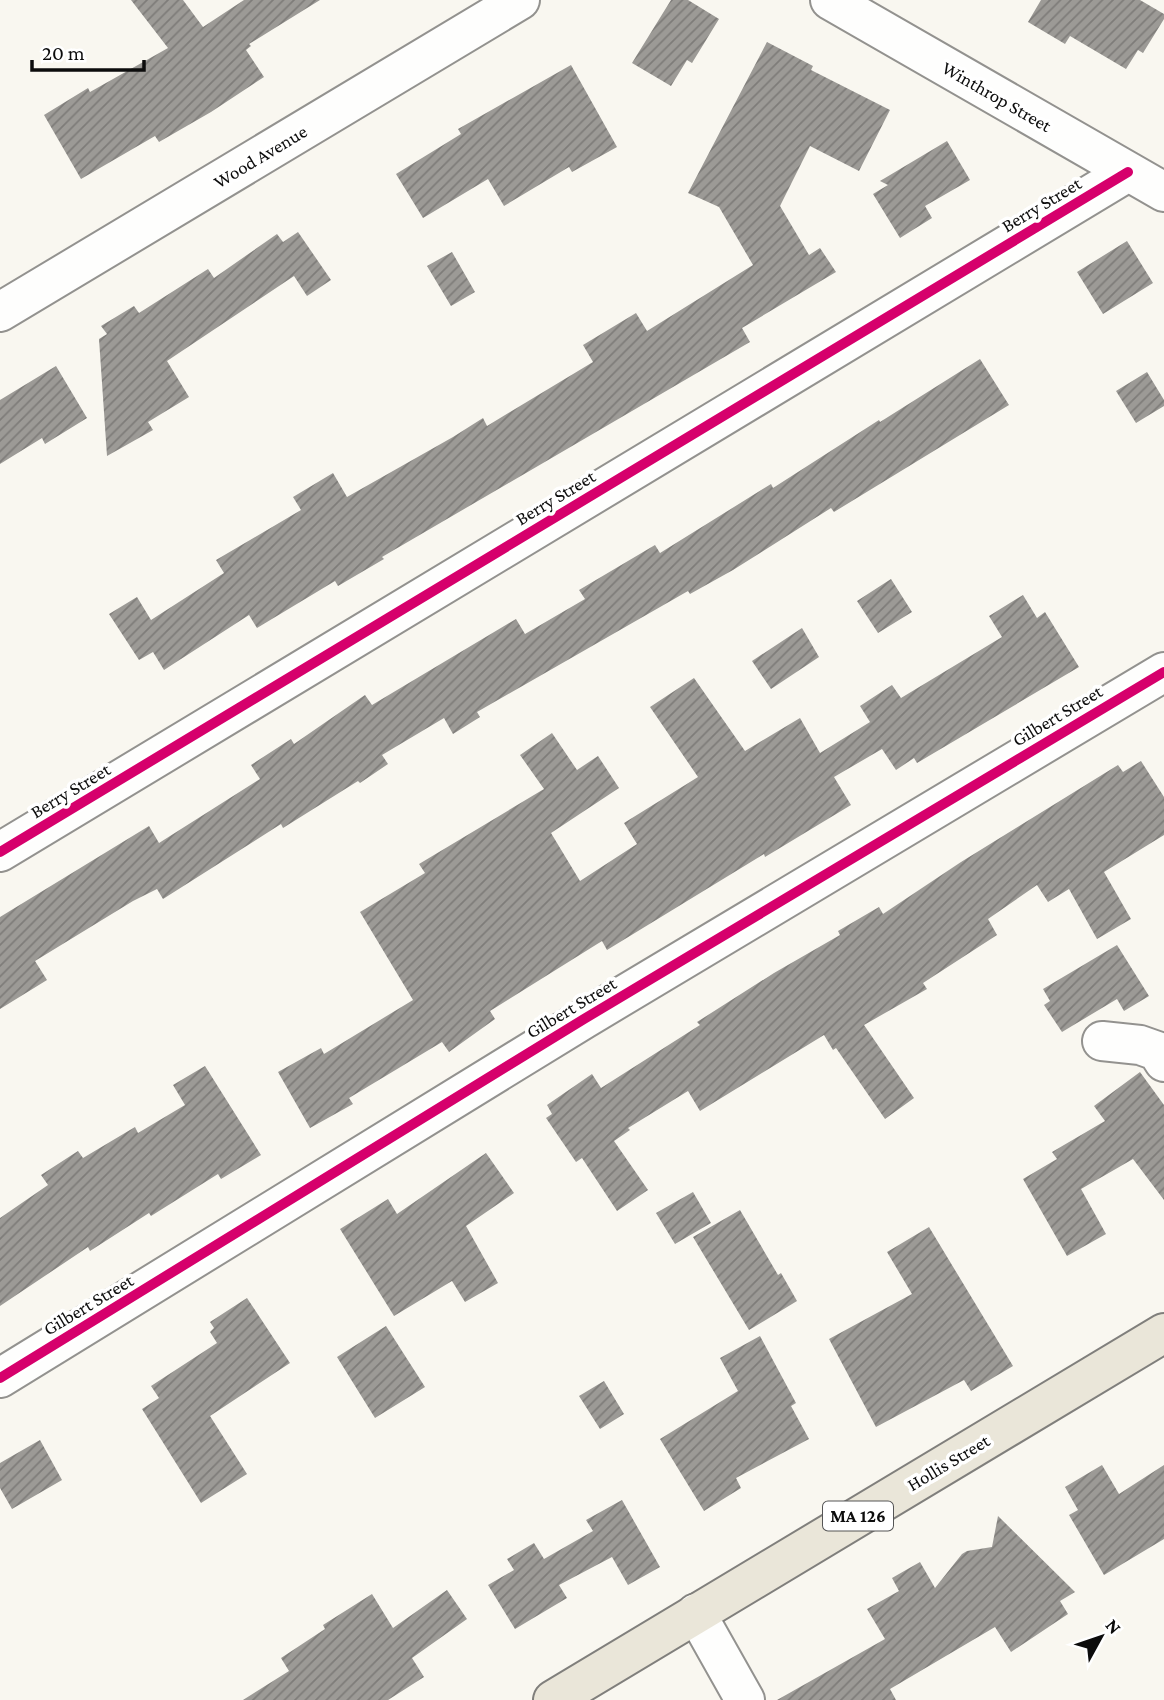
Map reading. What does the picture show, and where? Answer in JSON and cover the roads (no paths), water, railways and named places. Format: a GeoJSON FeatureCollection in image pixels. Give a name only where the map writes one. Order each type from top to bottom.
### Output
{"type":"FeatureCollection","features":[{"type":"Feature","properties":{"kind":"main road","name":"Hollis Street"},"geometry":{"type":"LineString","coordinates":[[553,1700],[1164,1333]]}},
{"type":"Feature","properties":{"kind":"street","name":"Wood Avenue"},"geometry":{"type":"LineString","coordinates":[[0,312],[520,0]]}},
{"type":"Feature","properties":{"kind":"street","name":"Winthrop Street"},"geometry":{"type":"LineString","coordinates":[[830,0],[1164,192]]}},
{"type":"Feature","properties":{"kind":"street","name":"Berry Street"},"geometry":{"type":"LineString","coordinates":[[0,852],[1128,172]]}},
{"type":"Feature","properties":{"kind":"street","name":"Gilbert Street"},"geometry":{"type":"LineString","coordinates":[[0,1378],[584,1019],[1164,672]]}},
{"type":"Feature","properties":{"kind":"street"},"geometry":{"type":"LineString","coordinates":[[1102,1041],[1140,1045],[1157,1051],[1164,1062]]}},
{"type":"Feature","properties":{"kind":"street"},"geometry":{"type":"LineString","coordinates":[[696,1613],[746,1700]]}}]}
